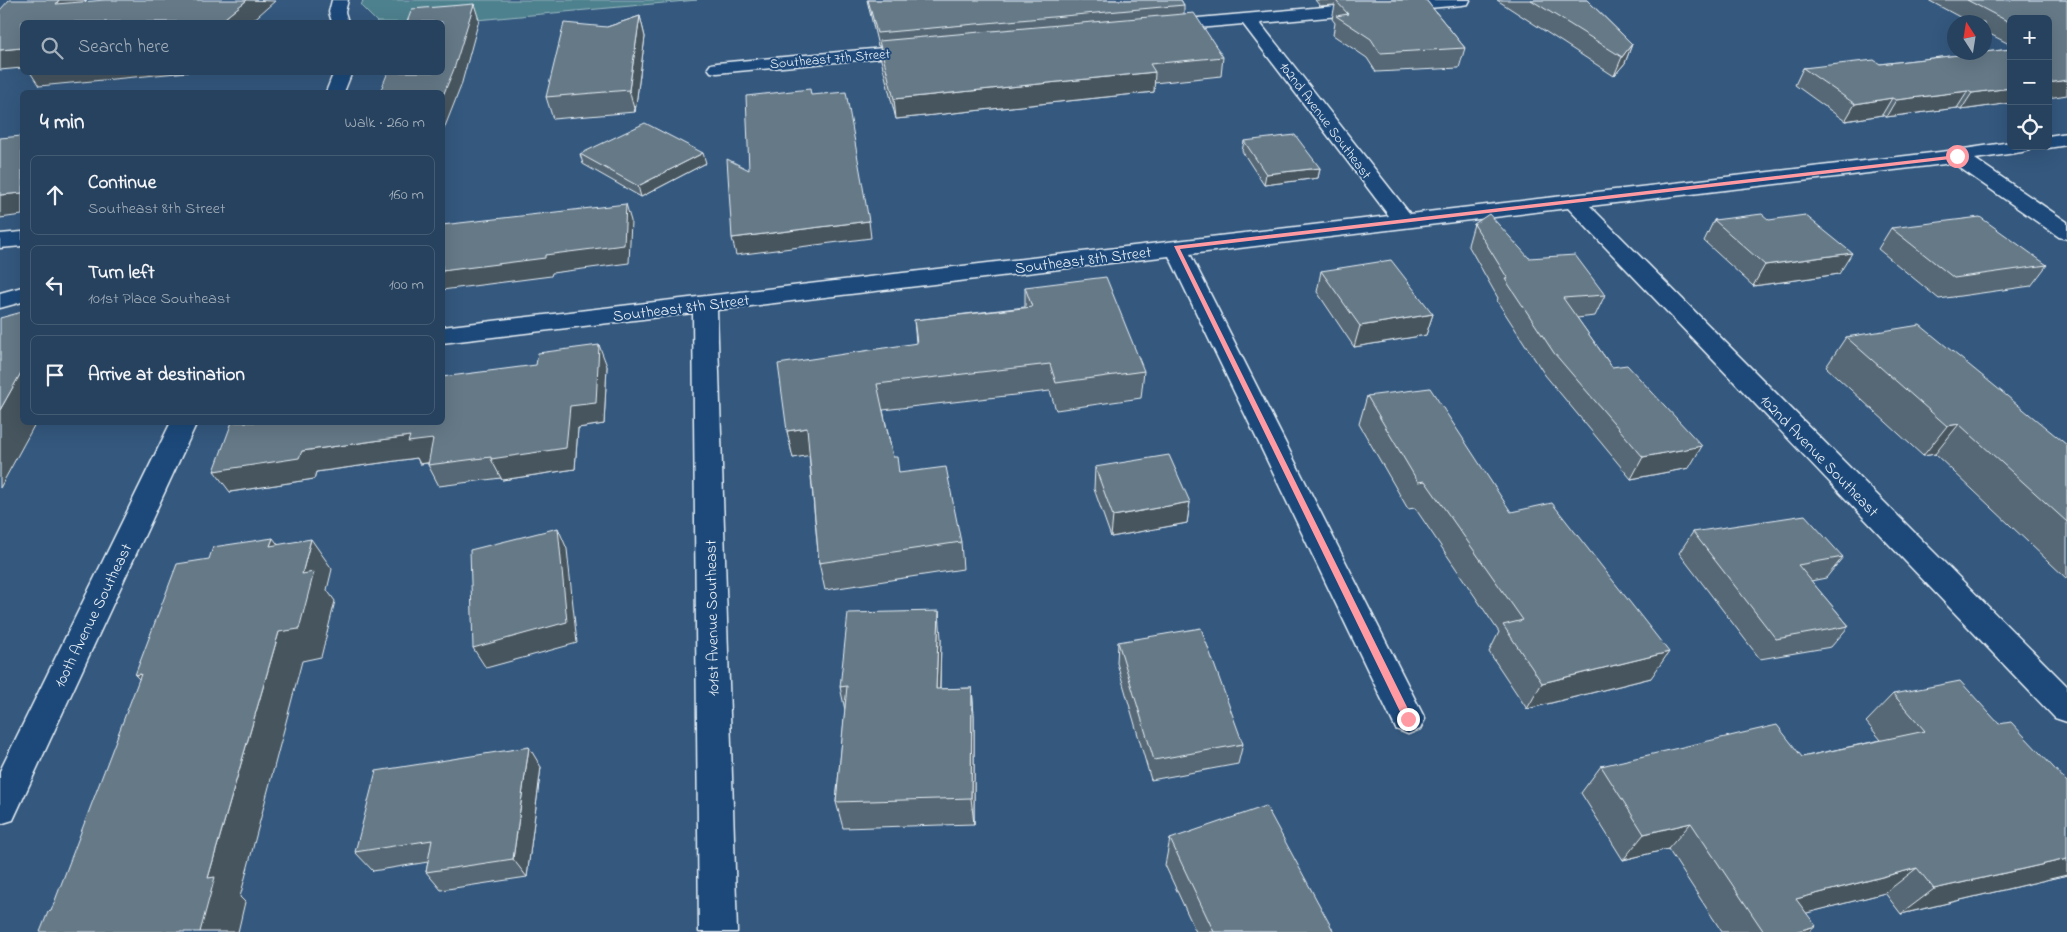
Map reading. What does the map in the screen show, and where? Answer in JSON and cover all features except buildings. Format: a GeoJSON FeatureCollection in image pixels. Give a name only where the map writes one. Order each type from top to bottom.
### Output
{"type":"FeatureCollection","features":[{"type":"Feature","properties":{"kind":"street"},"geometry":{"type":"LineString","coordinates":[[339,20],[337,12],[340,0]]}},
{"type":"Feature","properties":{"kind":"street"},"geometry":{"type":"LineString","coordinates":[[1150,28],[1462,0]]}},
{"type":"Feature","properties":{"kind":"street","name":"102nd Avenue Southeast"},"geometry":{"type":"LineString","coordinates":[[1248,19],[1404,222]]}},
{"type":"Feature","properties":{"kind":"street","name":"Southeast 7th Street"},"geometry":{"type":"LineString","coordinates":[[717,68],[933,48]]}},
{"type":"Feature","properties":{"kind":"street"},"geometry":{"type":"LineString","coordinates":[[336,90],[342,75]]}},
{"type":"Feature","properties":{"kind":"street"},"geometry":{"type":"LineString","coordinates":[[2052,141],[2067,139]]}},
{"type":"Feature","properties":{"kind":"street","name":"Southeast 8th Street"},"geometry":{"type":"LineString","coordinates":[[445,334],[705,305],[1574,202],[2007,148]]}},
{"type":"Feature","properties":{"kind":"street"},"geometry":{"type":"LineString","coordinates":[[1957,156],[2067,232]]}},
{"type":"Feature","properties":{"kind":"street","name":"102nd Avenue Southeast"},"geometry":{"type":"LineString","coordinates":[[1574,202],[2067,708]]}},
{"type":"Feature","properties":{"kind":"street"},"geometry":{"type":"LineString","coordinates":[[0,241],[20,239]]}},
{"type":"Feature","properties":{"kind":"street"},"geometry":{"type":"LineString","coordinates":[[1176,248],[1408,719]]}},
{"type":"Feature","properties":{"kind":"street"},"geometry":{"type":"LineString","coordinates":[[0,301],[20,295]]}},
{"type":"Feature","properties":{"kind":"street","name":"101st Avenue Southeast"},"geometry":{"type":"LineString","coordinates":[[705,305],[718,932]]}},
{"type":"Feature","properties":{"kind":"street","name":"100th Avenue Southeast"},"geometry":{"type":"LineString","coordinates":[[0,808],[183,425]]}},
{"type":"Feature","properties":{"kind":"green space"},"geometry":{"type":"Polygon","coordinates":[[[363,0],[697,0],[445,23],[445,20],[375,20],[361,6],[363,0]]]}},
{"type":"Feature","properties":{"kind":"route"},"geometry":{"type":"LineString","coordinates":[[1408,719],[1176,248],[1957,156]]}}]}
